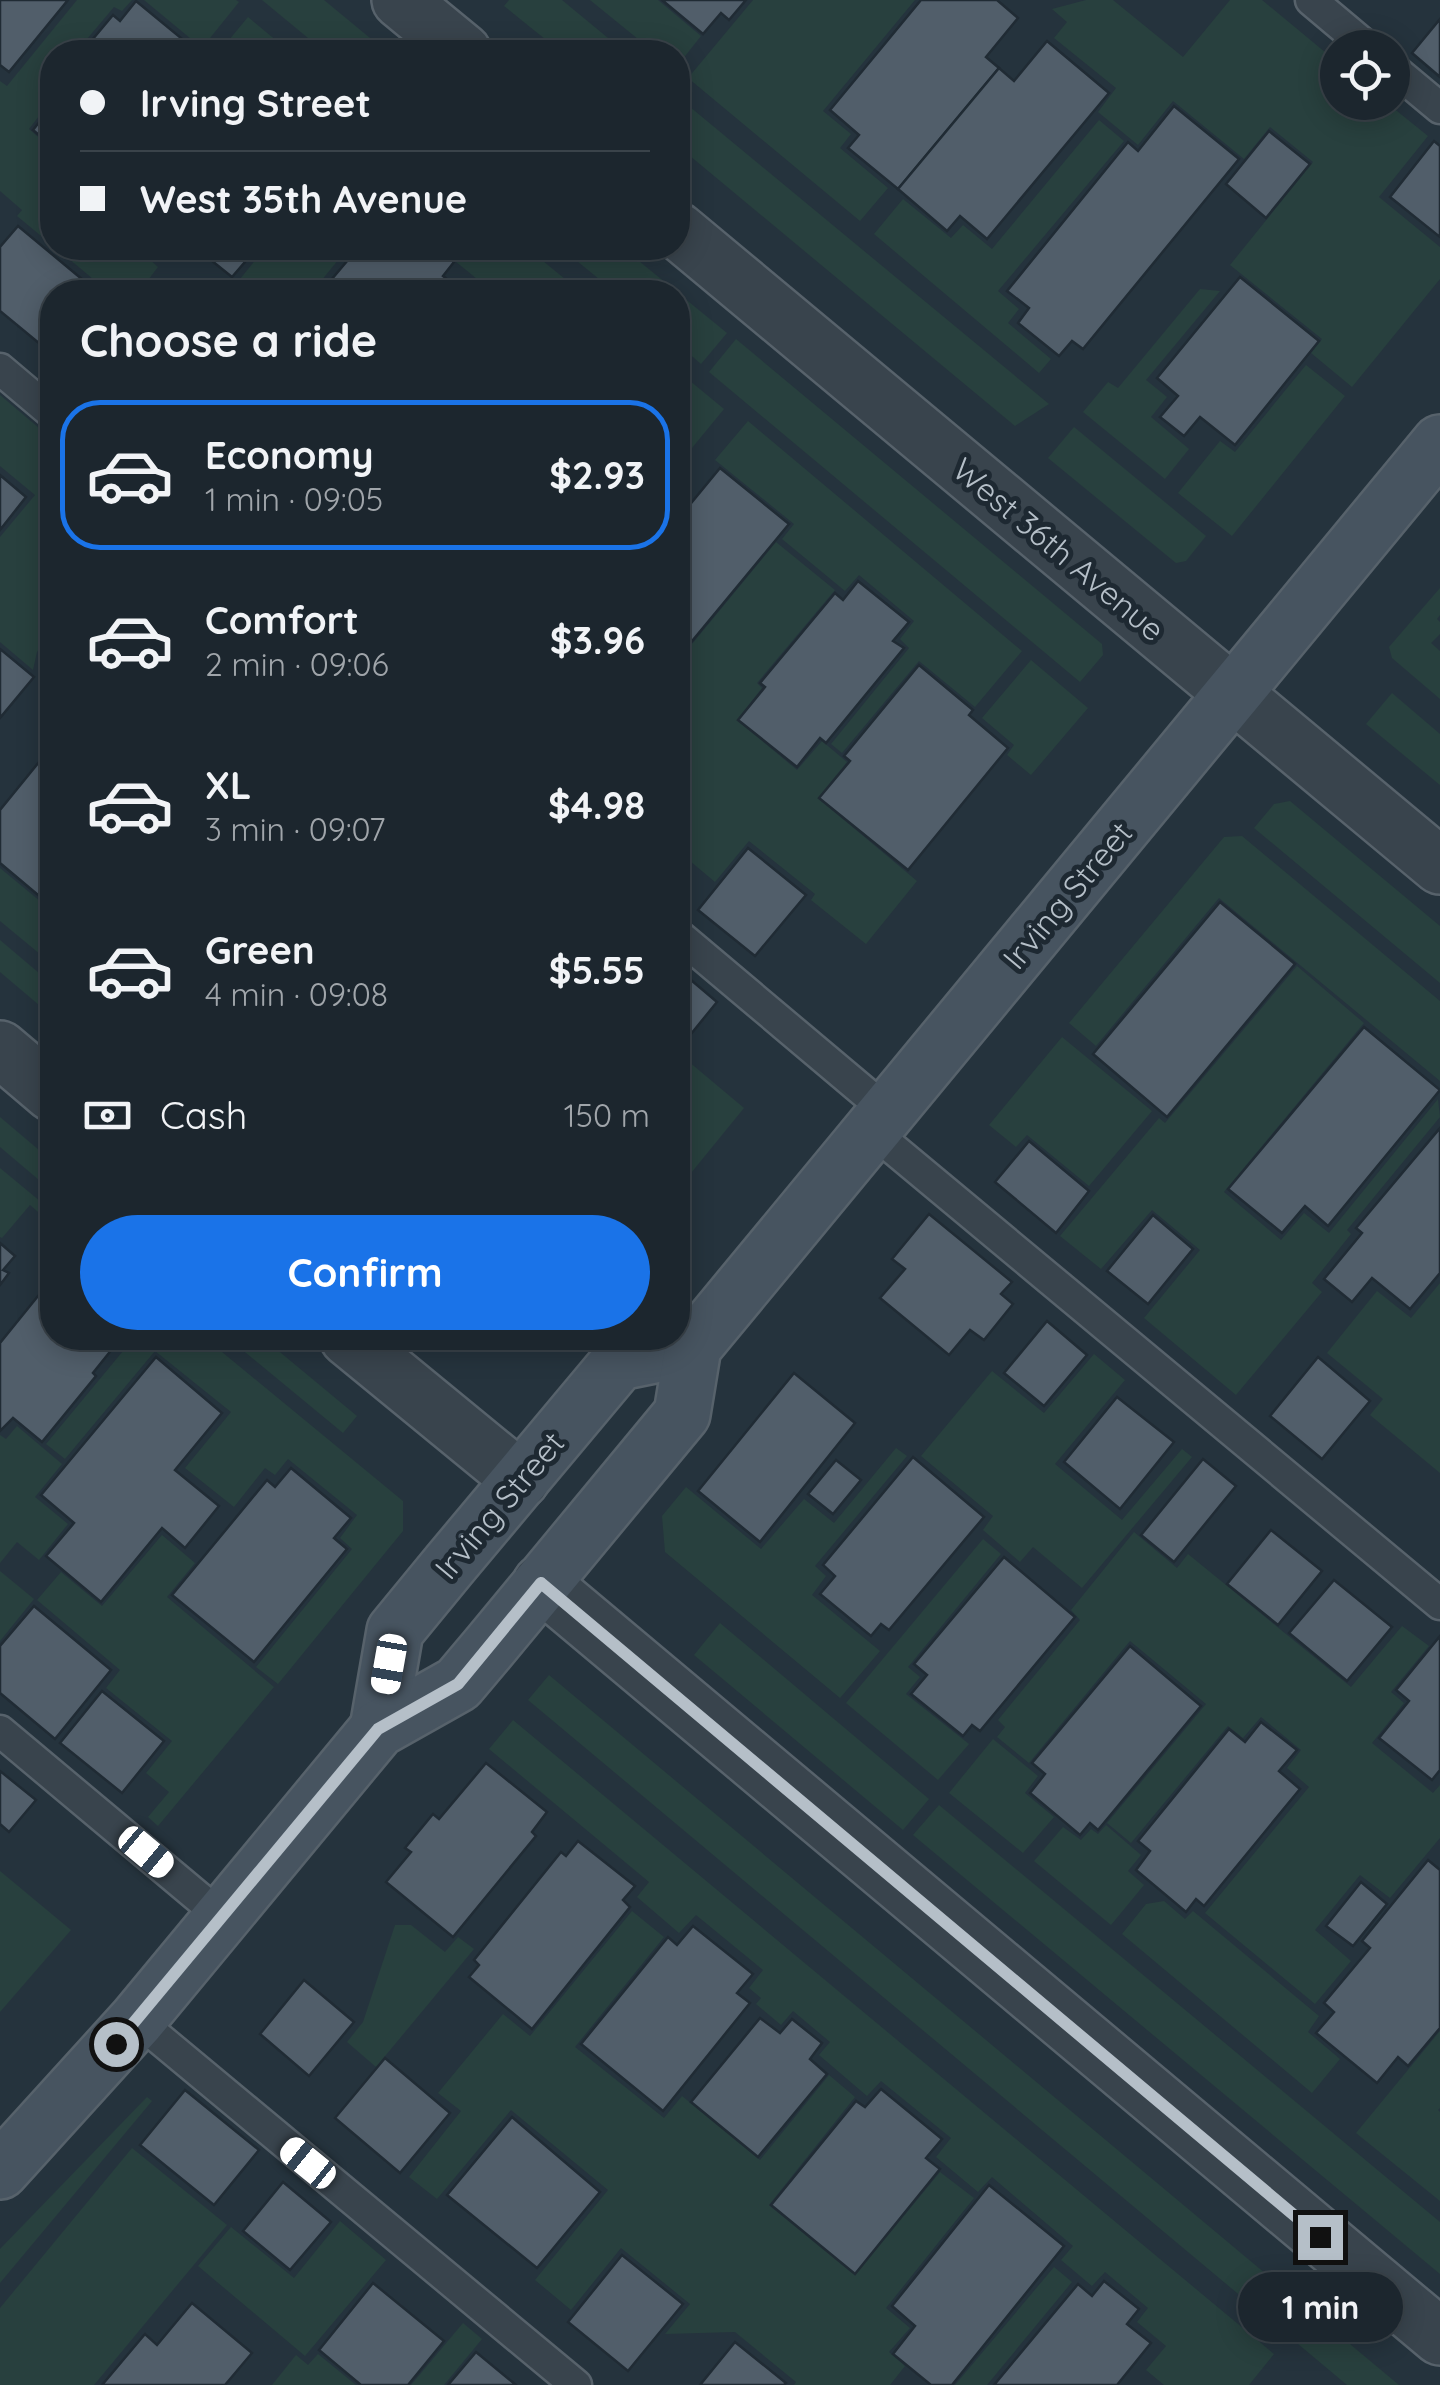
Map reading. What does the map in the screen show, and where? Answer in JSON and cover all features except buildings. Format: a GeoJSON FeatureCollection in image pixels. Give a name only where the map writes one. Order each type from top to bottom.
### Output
{"type":"FeatureCollection","features":[{"type":"Feature","properties":{"kind":"main road","name":"Irving Street"},"geometry":{"type":"LineString","coordinates":[[0,2171],[137,2020],[378,1729],[458,1684],[682,1414],[693,1347],[1440,442]]}},
{"type":"Feature","properties":{"kind":"main road","name":"Irving Street"},"geometry":{"type":"LineString","coordinates":[[378,1729],[395,1632],[619,1362],[678,1350]]}},
{"type":"Feature","properties":{"kind":"street"},"geometry":{"type":"LineString","coordinates":[[400,0],[448,40]]}},
{"type":"Feature","properties":{"kind":"street","name":"West 36th Avenue"},"geometry":{"type":"LineString","coordinates":[[690,241],[1440,866]]}},
{"type":"Feature","properties":{"kind":"street"},"geometry":{"type":"LineString","coordinates":[[0,1049],[40,1083]]}},
{"type":"Feature","properties":{"kind":"street"},"geometry":{"type":"LineString","coordinates":[[363,1350],[521,1480]]}},
{"type":"Feature","properties":{"kind":"street"},"geometry":{"type":"LineString","coordinates":[[541,1583],[1440,2337]]}},
{"type":"Feature","properties":{"kind":"lane"},"geometry":{"type":"LineString","coordinates":[[1311,0],[1347,30]]}},
{"type":"Feature","properties":{"kind":"lane"},"geometry":{"type":"LineString","coordinates":[[1410,83],[1440,108]]}},
{"type":"Feature","properties":{"kind":"lane"},"geometry":{"type":"LineString","coordinates":[[0,369],[40,403]]}},
{"type":"Feature","properties":{"kind":"lane"},"geometry":{"type":"LineString","coordinates":[[690,946],[880,1121],[1440,1604]]}},
{"type":"Feature","properties":{"kind":"lane"},"geometry":{"type":"LineString","coordinates":[[0,1731],[222,1916]]}},
{"type":"Feature","properties":{"kind":"lane"},"geometry":{"type":"LineString","coordinates":[[137,2020],[576,2385]]}},
{"type":"Feature","properties":{"kind":"green space"},"geometry":{"type":"Polygon","coordinates":[[[77,0],[132,0],[122,11],[114,7],[86,40],[44,40],[77,0]]]}},
{"type":"Feature","properties":{"kind":"green space"},"geometry":{"type":"Polygon","coordinates":[[[144,0],[239,2],[208,40],[192,40],[144,0]]]}},
{"type":"Feature","properties":{"kind":"green space"},"geometry":{"type":"Polygon","coordinates":[[[262,0],[324,0],[372,40],[310,40],[262,0]]]}},
{"type":"Feature","properties":{"kind":"green space"},"geometry":{"type":"Polygon","coordinates":[[[509,0],[562,0],[610,40],[546,40],[504,6],[509,0]]]}},
{"type":"Feature","properties":{"kind":"green space"},"geometry":{"type":"Polygon","coordinates":[[[590,0],[658,0],[701,36],[690,50],[690,40],[639,40],[590,0]]]}},
{"type":"Feature","properties":{"kind":"green space"},"geometry":{"type":"Polygon","coordinates":[[[753,0],[915,0],[823,111],[851,134],[840,148],[888,188],[860,221],[690,80],[753,0]]]}},
{"type":"Feature","properties":{"kind":"green space"},"geometry":{"type":"Polygon","coordinates":[[[1086,0],[1113,0],[1183,57],[1230,0],[1262,0],[1320,48],[1320,120],[1408,120],[1428,136],[1379,197],[1440,247],[1440,279],[1352,387],[1311,353],[1322,339],[1230,265],[1313,162],[1270,127],[1244,159],[1173,101],[1138,145],[1098,112],[1116,88],[1054,38],[1067,22],[1052,9],[1086,0]]]}},
{"type":"Feature","properties":{"kind":"green space"},"geometry":{"type":"Polygon","coordinates":[[[248,17],[276,40],[229,40],[248,17]]]}},
{"type":"Feature","properties":{"kind":"green space"},"geometry":{"type":"Polygon","coordinates":[[[40,45],[40,115],[29,129],[40,139],[40,235],[17,216],[22,210],[0,191],[0,81],[7,86],[40,45]]]}},
{"type":"Feature","properties":{"kind":"green space"},"geometry":{"type":"Polygon","coordinates":[[[690,107],[1049,404],[1015,426],[690,156],[690,107]]]}},
{"type":"Feature","properties":{"kind":"green space"},"geometry":{"type":"Polygon","coordinates":[[[1099,120],[1124,141],[998,291],[1019,309],[1008,323],[1051,359],[1039,373],[874,234],[903,199],[951,238],[963,225],[992,249],[1099,120]]]}},
{"type":"Feature","properties":{"kind":"green space"},"geometry":{"type":"Polygon","coordinates":[[[70,260],[150,260],[158,267],[148,280],[94,280],[70,260]]]}},
{"type":"Feature","properties":{"kind":"green space"},"geometry":{"type":"Polygon","coordinates":[[[255,260],[338,260],[322,280],[239,280],[255,260]]]}},
{"type":"Feature","properties":{"kind":"green space"},"geometry":{"type":"Polygon","coordinates":[[[454,260],[542,260],[566,280],[478,280],[454,260]]]}},
{"type":"Feature","properties":{"kind":"green space"},"geometry":{"type":"Polygon","coordinates":[[[576,260],[638,260],[662,280],[600,280],[576,260]]]}},
{"type":"Feature","properties":{"kind":"green space"},"geometry":{"type":"Polygon","coordinates":[[[1200,289],[1220,291],[1146,380],[1167,397],[1151,417],[1189,449],[1165,479],[1083,412],[1108,382],[1118,388],[1200,289]]]}},
{"type":"Feature","properties":{"kind":"green space"},"geometry":{"type":"Polygon","coordinates":[[[690,303],[727,333],[701,364],[690,354],[690,303]]]}},
{"type":"Feature","properties":{"kind":"green space"},"geometry":{"type":"Polygon","coordinates":[[[736,339],[1102,644],[1103,655],[1080,682],[709,372],[736,339]]]}},
{"type":"Feature","properties":{"kind":"green space"},"geometry":{"type":"Polygon","coordinates":[[[1306,365],[1345,396],[1232,536],[1178,493],[1220,441],[1235,452],[1306,365]]]}},
{"type":"Feature","properties":{"kind":"green space"},"geometry":{"type":"Polygon","coordinates":[[[690,381],[724,409],[690,450],[690,381]]]}},
{"type":"Feature","properties":{"kind":"green space"},"geometry":{"type":"Polygon","coordinates":[[[0,395],[40,429],[40,648],[33,670],[0,642],[0,537],[35,495],[0,466],[0,395]]]}},
{"type":"Feature","properties":{"kind":"green space"},"geometry":{"type":"Polygon","coordinates":[[[748,421],[1022,651],[975,707],[919,661],[842,753],[831,744],[909,648],[900,639],[914,621],[859,575],[845,591],[782,539],[794,524],[715,460],[748,421]]]}},
{"type":"Feature","properties":{"kind":"green space"},"geometry":{"type":"Polygon","coordinates":[[[1074,427],[1206,536],[1186,561],[1176,563],[1048,458],[1074,427]]]}},
{"type":"Feature","properties":{"kind":"green space"},"geometry":{"type":"Polygon","coordinates":[[[776,542],[835,590],[757,683],[762,688],[737,720],[797,770],[822,741],[847,762],[818,798],[917,881],[866,944],[811,900],[815,894],[749,841],[715,882],[690,861],[690,646],[776,542]]]}},
{"type":"Feature","properties":{"kind":"green space"},"geometry":{"type":"Polygon","coordinates":[[[1440,588],[1440,634],[1431,643],[1440,651],[1440,699],[1392,658],[1389,647],[1440,588]]]}},
{"type":"Feature","properties":{"kind":"green space"},"geometry":{"type":"Polygon","coordinates":[[[1031,660],[1088,708],[1031,775],[1007,755],[1014,745],[982,718],[1031,660]]]}},
{"type":"Feature","properties":{"kind":"green space"},"geometry":{"type":"Polygon","coordinates":[[[1392,693],[1440,734],[1440,785],[1366,724],[1392,693]]]}},
{"type":"Feature","properties":{"kind":"green space"},"geometry":{"type":"Polygon","coordinates":[[[1290,801],[1440,926],[1440,983],[1254,828],[1274,804],[1290,801]]]}},
{"type":"Feature","properties":{"kind":"green space"},"geometry":{"type":"Polygon","coordinates":[[[1242,836],[1440,1001],[1440,1081],[1219,898],[1096,1046],[1069,1023],[1224,837],[1242,836]]]}},
{"type":"Feature","properties":{"kind":"green space"},"geometry":{"type":"Polygon","coordinates":[[[0,868],[40,901],[40,954],[0,921],[0,868]]]}},
{"type":"Feature","properties":{"kind":"green space"},"geometry":{"type":"Polygon","coordinates":[[[0,940],[40,974],[40,1006],[0,972],[0,940]]]}},
{"type":"Feature","properties":{"kind":"green space"},"geometry":{"type":"Polygon","coordinates":[[[1297,966],[1364,1023],[1224,1192],[1281,1240],[1304,1213],[1329,1233],[1438,1099],[1440,1117],[1347,1230],[1351,1234],[1312,1283],[1322,1292],[1236,1395],[1144,1318],[1200,1250],[1152,1210],[1101,1269],[1060,1236],[1159,1118],[1165,1123],[1297,966]]]}},
{"type":"Feature","properties":{"kind":"green space"},"geometry":{"type":"Polygon","coordinates":[[[1062,1037],[1152,1111],[1089,1186],[1027,1135],[1016,1147],[989,1125],[1062,1037]]]}},
{"type":"Feature","properties":{"kind":"green space"},"geometry":{"type":"Polygon","coordinates":[[[690,1063],[744,1108],[690,1174],[690,1063]]]}},
{"type":"Feature","properties":{"kind":"green space"},"geometry":{"type":"Polygon","coordinates":[[[0,1117],[40,1151],[40,1181],[0,1147],[0,1117]]]}},
{"type":"Feature","properties":{"kind":"green space"},"geometry":{"type":"Polygon","coordinates":[[[0,1168],[40,1201],[40,1214],[30,1205],[0,1237],[0,1168]]]}},
{"type":"Feature","properties":{"kind":"green space"},"geometry":{"type":"Polygon","coordinates":[[[1440,1283],[1440,1473],[1370,1415],[1383,1399],[1327,1353],[1377,1291],[1411,1318],[1440,1283]]]}},
{"type":"Feature","properties":{"kind":"green space"},"geometry":{"type":"Polygon","coordinates":[[[220,1350],[403,1501],[403,1531],[278,1684],[256,1667],[352,1549],[340,1538],[357,1515],[288,1459],[275,1475],[265,1468],[234,1507],[185,1468],[231,1412],[155,1351],[65,1459],[46,1444],[123,1351],[220,1350]]]}},
{"type":"Feature","properties":{"kind":"green space"},"geometry":{"type":"Polygon","coordinates":[[[243,1350],[277,1350],[357,1416],[343,1433],[243,1350]]]}},
{"type":"Feature","properties":{"kind":"green space"},"geometry":{"type":"Polygon","coordinates":[[[1094,1354],[1125,1380],[1055,1464],[1122,1520],[1182,1449],[1192,1457],[1082,1588],[1033,1547],[1020,1562],[983,1530],[993,1516],[921,1456],[992,1371],[1044,1413],[1094,1354]]]}},
{"type":"Feature","properties":{"kind":"green space"},"geometry":{"type":"Polygon","coordinates":[[[17,1426],[62,1464],[35,1497],[68,1524],[39,1560],[17,1542],[0,1563],[0,1435],[6,1439],[17,1426]]]}},
{"type":"Feature","properties":{"kind":"green space"},"geometry":{"type":"Polygon","coordinates":[[[896,1448],[907,1456],[815,1566],[826,1576],[812,1595],[880,1651],[840,1698],[665,1552],[662,1516],[686,1487],[761,1549],[804,1499],[834,1523],[896,1448]]]}},
{"type":"Feature","properties":{"kind":"green space"},"geometry":{"type":"Polygon","coordinates":[[[1134,1532],[1177,1568],[1188,1554],[1351,1687],[1402,1626],[1429,1646],[1391,1692],[1404,1703],[1372,1743],[1433,1793],[1440,1785],[1440,1838],[1390,1898],[1360,1875],[1315,1930],[1351,1961],[1315,2004],[1205,1913],[1309,1787],[1287,1768],[1301,1750],[1261,1717],[1243,1738],[1228,1726],[1131,1843],[1107,1823],[1206,1704],[1130,1641],[1029,1763],[997,1737],[1005,1727],[998,1720],[1080,1620],[1071,1610],[1134,1532]]]}},
{"type":"Feature","properties":{"kind":"green space"},"geometry":{"type":"Polygon","coordinates":[[[162,1535],[195,1563],[167,1597],[274,1687],[158,1826],[148,1817],[169,1792],[146,1773],[172,1741],[106,1688],[120,1670],[37,1600],[61,1572],[102,1606],[162,1535]]]}},
{"type":"Feature","properties":{"kind":"green space"},"geometry":{"type":"Polygon","coordinates":[[[983,1539],[1001,1554],[908,1667],[920,1677],[906,1694],[969,1744],[938,1780],[846,1703],[983,1539]]]}},
{"type":"Feature","properties":{"kind":"green space"},"geometry":{"type":"Polygon","coordinates":[[[0,1571],[34,1599],[0,1641],[0,1571]]]}},
{"type":"Feature","properties":{"kind":"green space"},"geometry":{"type":"Polygon","coordinates":[[[720,1623],[929,1799],[903,1830],[694,1655],[720,1623]]]}},
{"type":"Feature","properties":{"kind":"green space"},"geometry":{"type":"Polygon","coordinates":[[[549,1675],[1399,2385],[1347,2385],[528,1700],[549,1675]]]}},
{"type":"Feature","properties":{"kind":"green space"},"geometry":{"type":"Polygon","coordinates":[[[513,1720],[1274,2354],[1249,2385],[1164,2385],[1146,2370],[1166,2346],[1137,2322],[1148,2308],[1105,2272],[1092,2286],[1061,2260],[1073,2246],[992,2177],[978,2192],[936,2157],[951,2138],[881,2081],[867,2096],[819,2055],[830,2042],[793,2011],[781,2025],[756,2004],[761,1998],[749,1988],[763,1970],[696,1915],[679,1933],[637,1897],[649,1882],[489,1749],[513,1720]]]}},
{"type":"Feature","properties":{"kind":"green space"},"geometry":{"type":"Polygon","coordinates":[[[993,1739],[1038,1776],[1025,1793],[1054,1817],[1023,1853],[949,1793],[993,1739]]]}},
{"type":"Feature","properties":{"kind":"green space"},"geometry":{"type":"Polygon","coordinates":[[[939,1805],[1440,2222],[1440,2274],[913,1835],[939,1805]]]}},
{"type":"Feature","properties":{"kind":"green space"},"geometry":{"type":"Polygon","coordinates":[[[1106,1825],[1141,1855],[1128,1871],[1144,1885],[1111,1925],[1034,1861],[1063,1827],[1081,1840],[1091,1829],[1098,1834],[1106,1825]]]}},
{"type":"Feature","properties":{"kind":"green space"},"geometry":{"type":"Polygon","coordinates":[[[0,1871],[71,1930],[0,2012],[0,1871]]]}},
{"type":"Feature","properties":{"kind":"green space"},"geometry":{"type":"Polygon","coordinates":[[[1164,1901],[1185,1919],[1193,1911],[1319,2016],[1308,2032],[1340,2059],[1312,2093],[1122,1934],[1146,1904],[1164,1901]]]}},
{"type":"Feature","properties":{"kind":"green space"},"geometry":{"type":"Polygon","coordinates":[[[632,1911],[664,1937],[575,2047],[664,2118],[682,2096],[760,2160],[829,2075],[855,2097],[769,2205],[855,2275],[940,2172],[974,2198],[886,2308],[910,2328],[889,2352],[905,2366],[890,2385],[794,2385],[796,2382],[735,2332],[665,2334],[690,2304],[621,2248],[571,2310],[535,2280],[608,2190],[511,2110],[437,2199],[409,2177],[461,2111],[438,2093],[503,2014],[530,2036],[632,1911]]]}},
{"type":"Feature","properties":{"kind":"green space"},"geometry":{"type":"Polygon","coordinates":[[[395,1925],[411,1925],[445,1952],[458,1937],[474,1949],[376,2067],[347,2042],[363,2022],[395,1925]]]}},
{"type":"Feature","properties":{"kind":"green space"},"geometry":{"type":"Polygon","coordinates":[[[1440,2031],[1438,2110],[1440,2201],[1356,2133],[1440,2031]]]}},
{"type":"Feature","properties":{"kind":"green space"},"geometry":{"type":"Polygon","coordinates":[[[147,2097],[152,2101],[0,2283],[0,2249],[147,2097]]]}},
{"type":"Feature","properties":{"kind":"green space"},"geometry":{"type":"Polygon","coordinates":[[[132,2148],[227,2225],[94,2385],[0,2385],[0,2308],[132,2148]]]}},
{"type":"Feature","properties":{"kind":"green space"},"geometry":{"type":"Polygon","coordinates":[[[340,2221],[386,2260],[305,2356],[198,2266],[231,2227],[294,2278],[340,2221]]]}},
{"type":"Feature","properties":{"kind":"green space"},"geometry":{"type":"Polygon","coordinates":[[[1054,2267],[1072,2282],[987,2385],[955,2385],[1054,2267]]]}},
{"type":"Feature","properties":{"kind":"green space"},"geometry":{"type":"Polygon","coordinates":[[[463,2323],[482,2339],[444,2385],[411,2385],[463,2323]]]}},
{"type":"Feature","properties":{"kind":"green space"},"geometry":{"type":"Polygon","coordinates":[[[318,2354],[356,2385],[272,2385],[296,2355],[308,2365],[318,2354]]]}},
{"type":"Feature","properties":{"kind":"route"},"geometry":{"type":"LineString","coordinates":[[116,2044],[378,1729],[458,1684],[541,1583],[1320,2237]]}}]}
